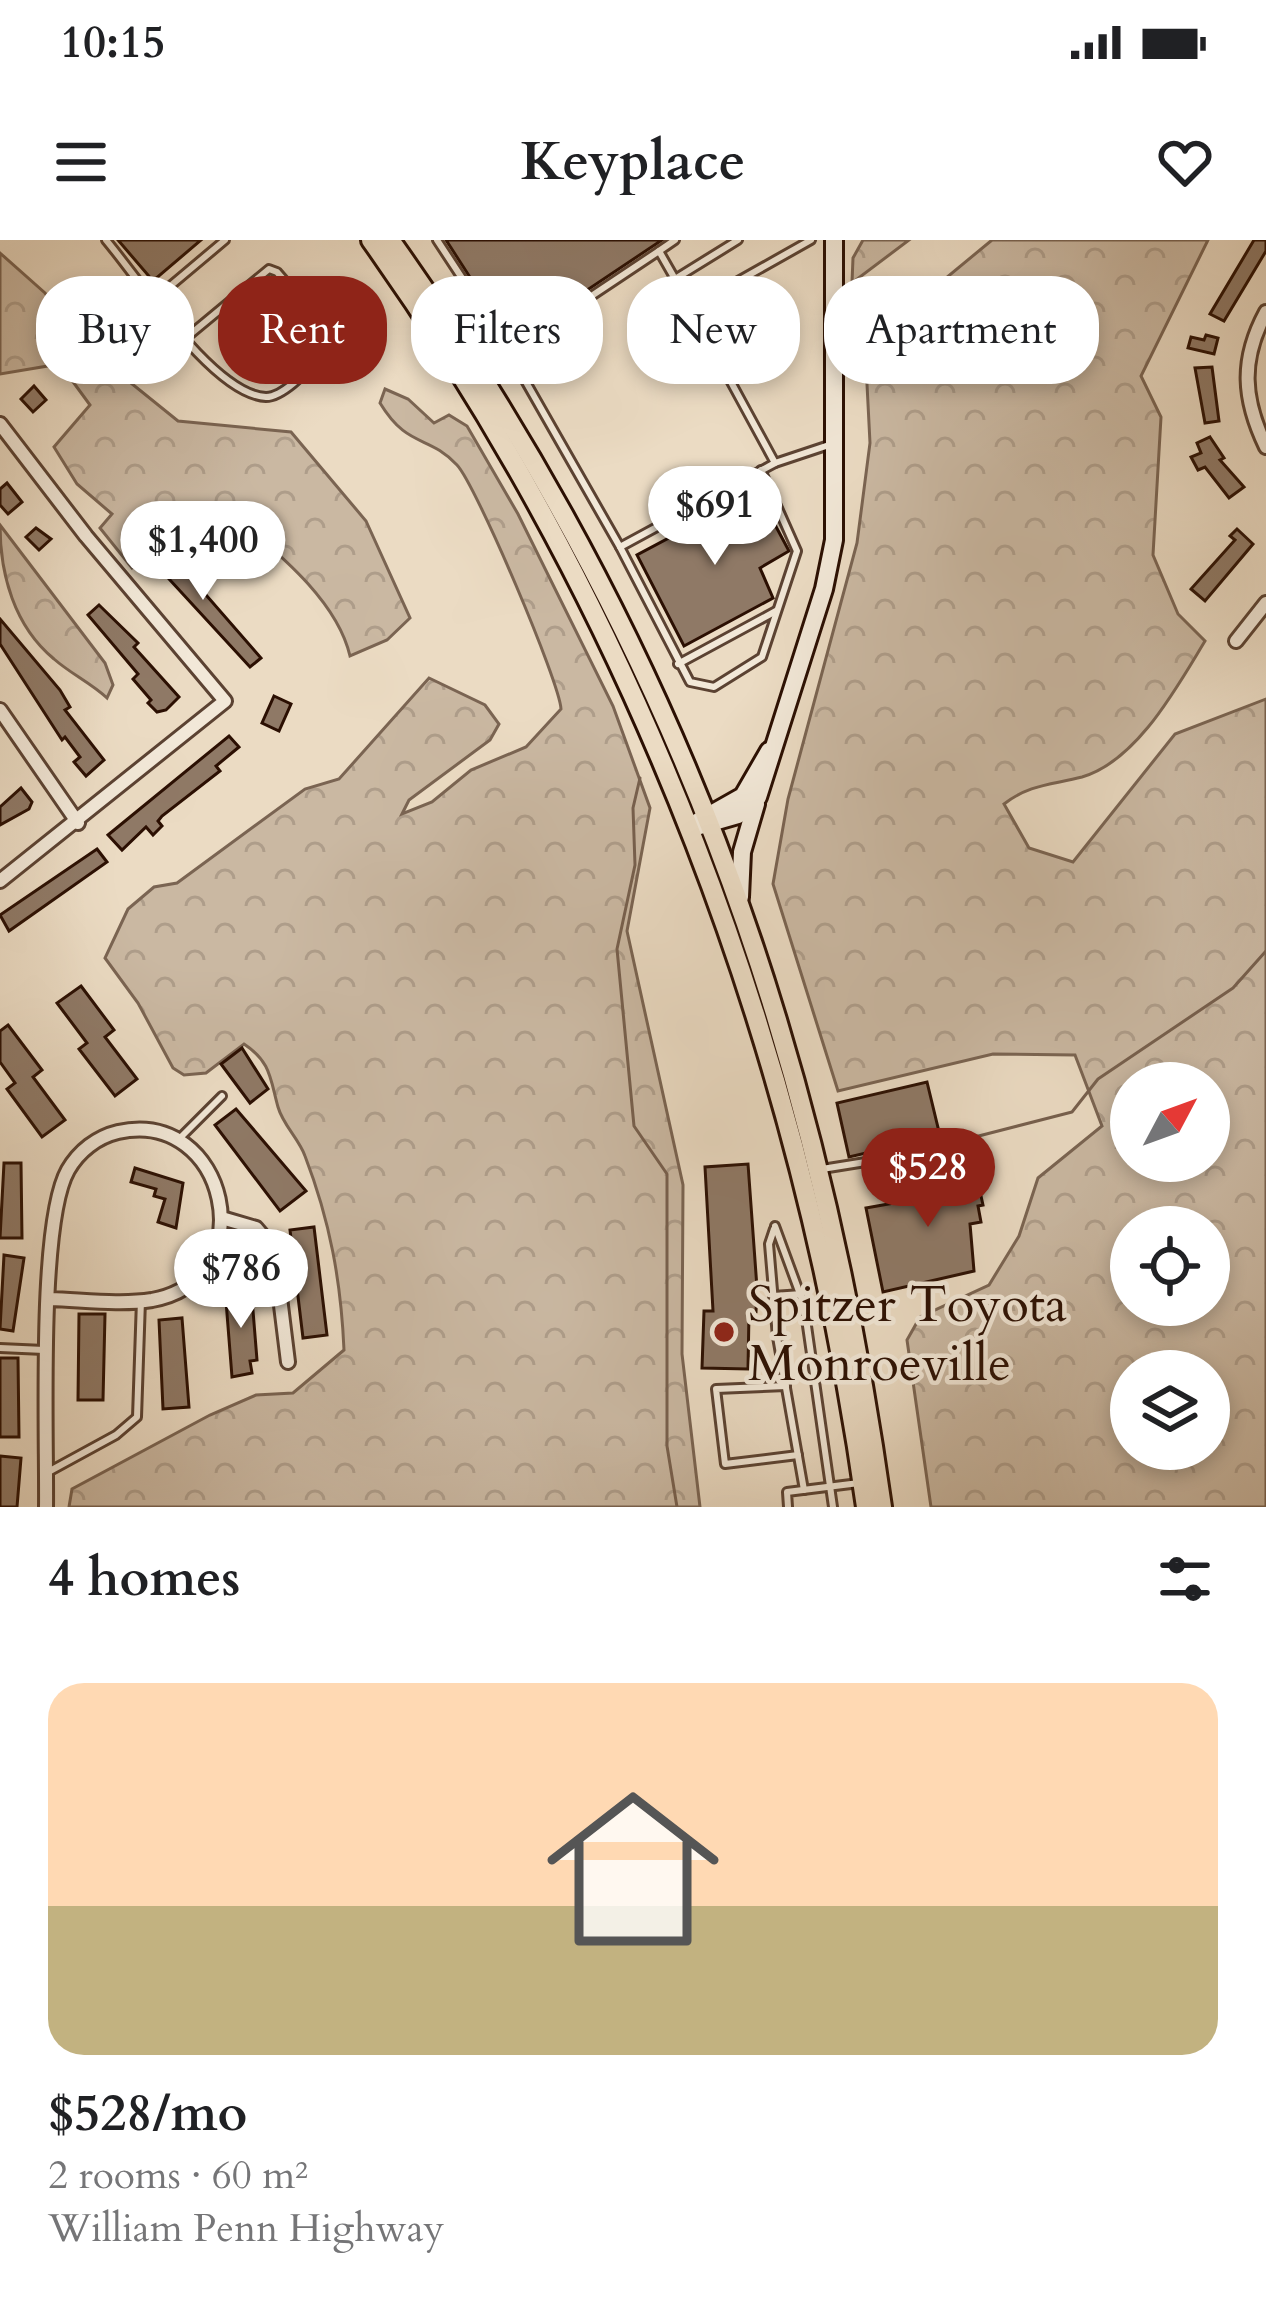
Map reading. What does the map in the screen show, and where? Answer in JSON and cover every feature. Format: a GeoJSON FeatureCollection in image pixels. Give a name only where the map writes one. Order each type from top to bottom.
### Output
{"type":"FeatureCollection","features":[{"type":"Feature","properties":{"kind":"highway"},"geometry":{"type":"LineString","coordinates":[[371,240],[469,385],[542,515],[634,695],[691,827],[753,997],[794,1135],[836,1322],[866,1507]]}},
{"type":"Feature","properties":{"kind":"highway"},"geometry":{"type":"LineString","coordinates":[[390,240],[517,432],[583,548],[653,686],[740,897],[786,1035],[819,1170],[863,1382],[882,1507]]}},
{"type":"Feature","properties":{"kind":"main road"},"geometry":{"type":"LineString","coordinates":[[710,820],[743,796],[770,750],[830,562],[836,443],[834,240]]}},
{"type":"Feature","properties":{"kind":"main road"},"geometry":{"type":"LineString","coordinates":[[740,897],[745,836],[769,772],[770,750]]}},
{"type":"Feature","properties":{"kind":"main road"},"geometry":{"type":"LineString","coordinates":[[691,827],[746,811],[758,797]]}},
{"type":"Feature","properties":{"kind":"street"},"geometry":{"type":"LineString","coordinates":[[1266,312],[1246,359],[1250,407],[1266,447]]}},
{"type":"Feature","properties":{"kind":"street"},"geometry":{"type":"LineString","coordinates":[[0,424],[86,536],[225,700],[78,823],[0,880]]}},
{"type":"Feature","properties":{"kind":"street"},"geometry":{"type":"LineString","coordinates":[[1236,640],[1266,604]]}},
{"type":"Feature","properties":{"kind":"street"},"geometry":{"type":"LineString","coordinates":[[0,710],[78,823]]}},
{"type":"Feature","properties":{"kind":"street"},"geometry":{"type":"LineString","coordinates":[[46,1507],[48,1351],[51,1299],[58,1194],[78,1156],[106,1135],[147,1130],[178,1140],[212,1175],[225,1219],[217,1252],[196,1279],[169,1295],[141,1300],[51,1299]]}},
{"type":"Feature","properties":{"kind":"street"},"geometry":{"type":"LineString","coordinates":[[225,1219],[256,1228],[274,1249],[288,1362]]}},
{"type":"Feature","properties":{"kind":"lane"},"geometry":{"type":"LineString","coordinates":[[106,240],[137,276]]}},
{"type":"Feature","properties":{"kind":"lane"},"geometry":{"type":"LineString","coordinates":[[182,276],[225,240]]}},
{"type":"Feature","properties":{"kind":"lane"},"geometry":{"type":"LineString","coordinates":[[437,240],[460,276]]}},
{"type":"Feature","properties":{"kind":"lane"},"geometry":{"type":"LineString","coordinates":[[603,288],[675,240]]}},
{"type":"Feature","properties":{"kind":"lane"},"geometry":{"type":"LineString","coordinates":[[680,276],[738,240]]}},
{"type":"Feature","properties":{"kind":"lane"},"geometry":{"type":"LineString","coordinates":[[747,276],[811,240]]}},
{"type":"Feature","properties":{"kind":"lane"},"geometry":{"type":"LineString","coordinates":[[659,251],[673,276]]}},
{"type":"Feature","properties":{"kind":"lane"},"geometry":{"type":"LineString","coordinates":[[269,269],[277,272],[314,315],[333,344],[279,393],[266,397],[230,384],[187,337],[269,269]]}},
{"type":"Feature","properties":{"kind":"lane"},"geometry":{"type":"LineString","coordinates":[[528,384],[620,547],[678,664],[700,688],[758,663],[797,551],[761,470]]}},
{"type":"Feature","properties":{"kind":"lane"},"geometry":{"type":"LineString","coordinates":[[733,384],[775,463]]}},
{"type":"Feature","properties":{"kind":"lane"},"geometry":{"type":"LineString","coordinates":[[620,547],[775,463],[836,443]]}},
{"type":"Feature","properties":{"kind":"lane"},"geometry":{"type":"LineString","coordinates":[[678,664],[780,609]]}},
{"type":"Feature","properties":{"kind":"lane"},"geometry":{"type":"LineString","coordinates":[[178,1140],[222,1096]]}},
{"type":"Feature","properties":{"kind":"lane"},"geometry":{"type":"LineString","coordinates":[[819,1170],[928,1152],[961,1160]]}},
{"type":"Feature","properties":{"kind":"lane"},"geometry":{"type":"LineString","coordinates":[[804,1490],[773,1295],[769,1244],[775,1226],[802,1294],[833,1507]]}},
{"type":"Feature","properties":{"kind":"lane"},"geometry":{"type":"LineString","coordinates":[[773,1295],[802,1294]]}},
{"type":"Feature","properties":{"kind":"lane"},"geometry":{"type":"LineString","coordinates":[[46,1473],[116,1435],[137,1417],[141,1300]]}},
{"type":"Feature","properties":{"kind":"lane"},"geometry":{"type":"LineString","coordinates":[[0,1348],[48,1351]]}},
{"type":"Feature","properties":{"kind":"lane"},"geometry":{"type":"LineString","coordinates":[[786,1386],[716,1389],[725,1463],[798,1454]]}},
{"type":"Feature","properties":{"kind":"lane"},"geometry":{"type":"LineString","coordinates":[[788,1507],[787,1492],[863,1482]]}},
{"type":"Feature","properties":{"kind":"green space"},"geometry":{"type":"Polygon","coordinates":[[[863,240],[909,240],[861,276],[852,276],[853,258],[863,240]]]}},
{"type":"Feature","properties":{"kind":"green space"},"geometry":{"type":"Polygon","coordinates":[[[992,240],[1208,240],[1141,376],[1161,417],[1153,555],[1178,614],[1205,641],[1154,720],[1120,755],[1082,777],[1032,789],[1004,804],[1029,848],[1073,862],[1175,734],[1266,699],[1266,1507],[931,1507],[907,1340],[920,1317],[989,1285],[1019,1236],[1038,1178],[1102,1126],[1075,1055],[993,1054],[838,1091],[773,884],[788,799],[857,543],[870,443],[867,384],[1099,384],[1099,276],[948,276],[992,240]]]}},
{"type":"Feature","properties":{"kind":"green space"},"geometry":{"type":"Polygon","coordinates":[[[0,253],[36,285],[36,368],[0,374],[0,253]]]}},
{"type":"Feature","properties":{"kind":"green space"},"geometry":{"type":"Polygon","coordinates":[[[75,384],[132,384],[178,421],[291,432],[366,521],[410,618],[387,640],[350,656],[315,592],[220,503],[132,568],[100,528],[112,514],[77,484],[54,447],[90,405],[75,384]]]}},
{"type":"Feature","properties":{"kind":"green space"},"geometry":{"type":"Polygon","coordinates":[[[385,389],[408,399],[434,423],[449,415],[467,426],[518,514],[613,706],[650,808],[627,931],[683,1185],[682,1354],[700,1507],[69,1507],[72,1489],[256,1395],[293,1393],[344,1350],[328,1228],[302,1150],[280,1114],[268,1071],[244,1044],[206,1073],[184,1075],[173,1068],[138,1003],[105,958],[128,909],[154,887],[177,883],[305,789],[339,779],[429,678],[485,705],[499,724],[490,740],[409,800],[402,814],[432,802],[471,770],[526,747],[561,709],[533,626],[467,480],[447,455],[409,435],[390,418],[380,403],[385,389]]]}},
{"type":"Feature","properties":{"kind":"green space"},"geometry":{"type":"Polygon","coordinates":[[[0,525],[105,663],[113,685],[107,698],[40,646],[19,615],[3,562],[0,525]]]}},
{"type":"Feature","properties":{"kind":"building"},"geometry":{"type":"Polygon","coordinates":[[[118,240],[201,240],[159,276],[149,276],[118,240]]]}},
{"type":"Feature","properties":{"kind":"building"},"geometry":{"type":"Polygon","coordinates":[[[446,240],[662,240],[603,279],[469,276],[446,240]]]}},
{"type":"Feature","properties":{"kind":"building"},"geometry":{"type":"Polygon","coordinates":[[[1254,240],[1266,240],[1266,251],[1224,321],[1210,314],[1254,240]]]}},
{"type":"Feature","properties":{"kind":"building"},"geometry":{"type":"Polygon","coordinates":[[[1206,335],[1218,338],[1214,354],[1188,348],[1191,337],[1204,340],[1206,335]]]}},
{"type":"Feature","properties":{"kind":"building"},"geometry":{"type":"Polygon","coordinates":[[[1212,367],[1219,421],[1205,423],[1195,368],[1212,367]]]}},
{"type":"Feature","properties":{"kind":"building"},"geometry":{"type":"Polygon","coordinates":[[[34,386],[46,400],[33,412],[21,399],[34,386]]]}},
{"type":"Feature","properties":{"kind":"building"},"geometry":{"type":"Polygon","coordinates":[[[1210,437],[1224,458],[1220,460],[1244,487],[1229,498],[1205,467],[1198,470],[1191,457],[1201,453],[1197,443],[1210,437]]]}},
{"type":"Feature","properties":{"kind":"building"},"geometry":{"type":"Polygon","coordinates":[[[7,483],[22,502],[8,514],[0,505],[0,489],[7,483]]]}},
{"type":"Feature","properties":{"kind":"building"},"geometry":{"type":"Polygon","coordinates":[[[757,491],[789,551],[760,568],[773,598],[684,646],[637,555],[757,491]]]}},
{"type":"Feature","properties":{"kind":"building"},"geometry":{"type":"Polygon","coordinates":[[[36,528],[51,539],[39,550],[26,537],[36,528]]]}},
{"type":"Feature","properties":{"kind":"building"},"geometry":{"type":"Polygon","coordinates":[[[1237,529],[1253,544],[1205,601],[1191,589],[1235,540],[1230,536],[1237,529]]]}},
{"type":"Feature","properties":{"kind":"building"},"geometry":{"type":"Polygon","coordinates":[[[164,546],[173,556],[183,548],[190,556],[179,564],[261,658],[250,667],[158,567],[154,556],[164,546]]]}},
{"type":"Feature","properties":{"kind":"building"},"geometry":{"type":"Polygon","coordinates":[[[99,605],[138,643],[134,647],[179,697],[166,710],[157,712],[148,703],[151,700],[133,679],[138,674],[88,615],[99,605]]]}},
{"type":"Feature","properties":{"kind":"building"},"geometry":{"type":"Polygon","coordinates":[[[0,619],[60,690],[70,707],[65,710],[104,760],[86,776],[74,762],[80,757],[65,737],[62,740],[0,644],[0,619]]]}},
{"type":"Feature","properties":{"kind":"building"},"geometry":{"type":"Polygon","coordinates":[[[274,696],[291,704],[279,731],[262,723],[274,696]]]}},
{"type":"Feature","properties":{"kind":"building"},"geometry":{"type":"Polygon","coordinates":[[[229,736],[239,747],[216,766],[220,771],[162,816],[158,821],[162,826],[153,835],[146,827],[122,850],[108,835],[229,736]]]}},
{"type":"Feature","properties":{"kind":"building"},"geometry":{"type":"Polygon","coordinates":[[[21,788],[32,802],[29,809],[0,825],[0,807],[21,788]]]}},
{"type":"Feature","properties":{"kind":"building"},"geometry":{"type":"Polygon","coordinates":[[[97,849],[107,862],[9,931],[0,915],[97,849]]]}},
{"type":"Feature","properties":{"kind":"building"},"geometry":{"type":"Polygon","coordinates":[[[81,986],[114,1030],[105,1037],[137,1079],[115,1096],[79,1049],[87,1043],[57,1003],[81,986]]]}},
{"type":"Feature","properties":{"kind":"building"},"geometry":{"type":"Polygon","coordinates":[[[8,1025],[42,1070],[33,1077],[65,1120],[42,1137],[7,1089],[15,1083],[0,1062],[0,1031],[8,1025]]]}},
{"type":"Feature","properties":{"kind":"building"},"geometry":{"type":"Polygon","coordinates":[[[242,1048],[268,1089],[250,1103],[221,1064],[242,1048]]]}},
{"type":"Feature","properties":{"kind":"building"},"geometry":{"type":"Polygon","coordinates":[[[927,1082],[940,1136],[849,1157],[837,1103],[927,1082]]]}},
{"type":"Feature","properties":{"kind":"building"},"geometry":{"type":"Polygon","coordinates":[[[236,1109],[306,1191],[280,1211],[215,1125],[236,1109]]]}},
{"type":"Feature","properties":{"kind":"building"},"geometry":{"type":"Polygon","coordinates":[[[4,1163],[21,1163],[22,1238],[0,1238],[4,1163]]]}},
{"type":"Feature","properties":{"kind":"building"},"geometry":{"type":"Polygon","coordinates":[[[748,1164],[757,1288],[756,1312],[749,1313],[748,1369],[702,1368],[704,1311],[713,1311],[705,1167],[748,1164]]]}},
{"type":"Feature","properties":{"kind":"building"},"geometry":{"type":"Polygon","coordinates":[[[974,1164],[983,1205],[978,1206],[981,1222],[970,1224],[974,1271],[883,1292],[866,1208],[922,1198],[918,1174],[974,1164]]]}},
{"type":"Feature","properties":{"kind":"building"},"geometry":{"type":"Polygon","coordinates":[[[135,1168],[183,1183],[176,1228],[158,1222],[165,1199],[154,1196],[156,1189],[131,1182],[135,1168]]]}},
{"type":"Feature","properties":{"kind":"building"},"geometry":{"type":"Polygon","coordinates":[[[314,1227],[327,1335],[303,1338],[290,1230],[314,1227]]]}},
{"type":"Feature","properties":{"kind":"building"},"geometry":{"type":"Polygon","coordinates":[[[4,1255],[24,1258],[13,1331],[0,1329],[4,1255]]]}},
{"type":"Feature","properties":{"kind":"building"},"geometry":{"type":"Polygon","coordinates":[[[251,1286],[257,1360],[250,1361],[252,1373],[232,1377],[226,1301],[232,1300],[230,1289],[251,1286]]]}},
{"type":"Feature","properties":{"kind":"building"},"geometry":{"type":"Polygon","coordinates":[[[79,1314],[105,1314],[103,1400],[78,1400],[79,1314]]]}},
{"type":"Feature","properties":{"kind":"building"},"geometry":{"type":"Polygon","coordinates":[[[182,1318],[189,1407],[163,1409],[159,1320],[182,1318]]]}},
{"type":"Feature","properties":{"kind":"building"},"geometry":{"type":"Polygon","coordinates":[[[0,1358],[18,1358],[19,1437],[0,1437],[0,1358]]]}},
{"type":"Feature","properties":{"kind":"building"},"geometry":{"type":"Polygon","coordinates":[[[0,1456],[21,1458],[17,1507],[0,1507],[0,1456]]]}},
{"type":"Feature","properties":{"kind":"waterway"},"geometry":{"type":"LineString","coordinates":[[640,778],[633,808],[635,865],[617,949],[634,1126],[667,1174],[667,1446],[677,1507]]}},
{"type":"Feature","properties":{"kind":"waterway"},"geometry":{"type":"LineString","coordinates":[[967,1139],[1072,1112],[1098,1079],[1233,988],[1266,951]]}},
{"type":"Feature","properties":{"kind":"place","name":"Spitzer Toyota Monroeville"},"geometry":{"type":"Point","coordinates":[724,1332]}}]}
